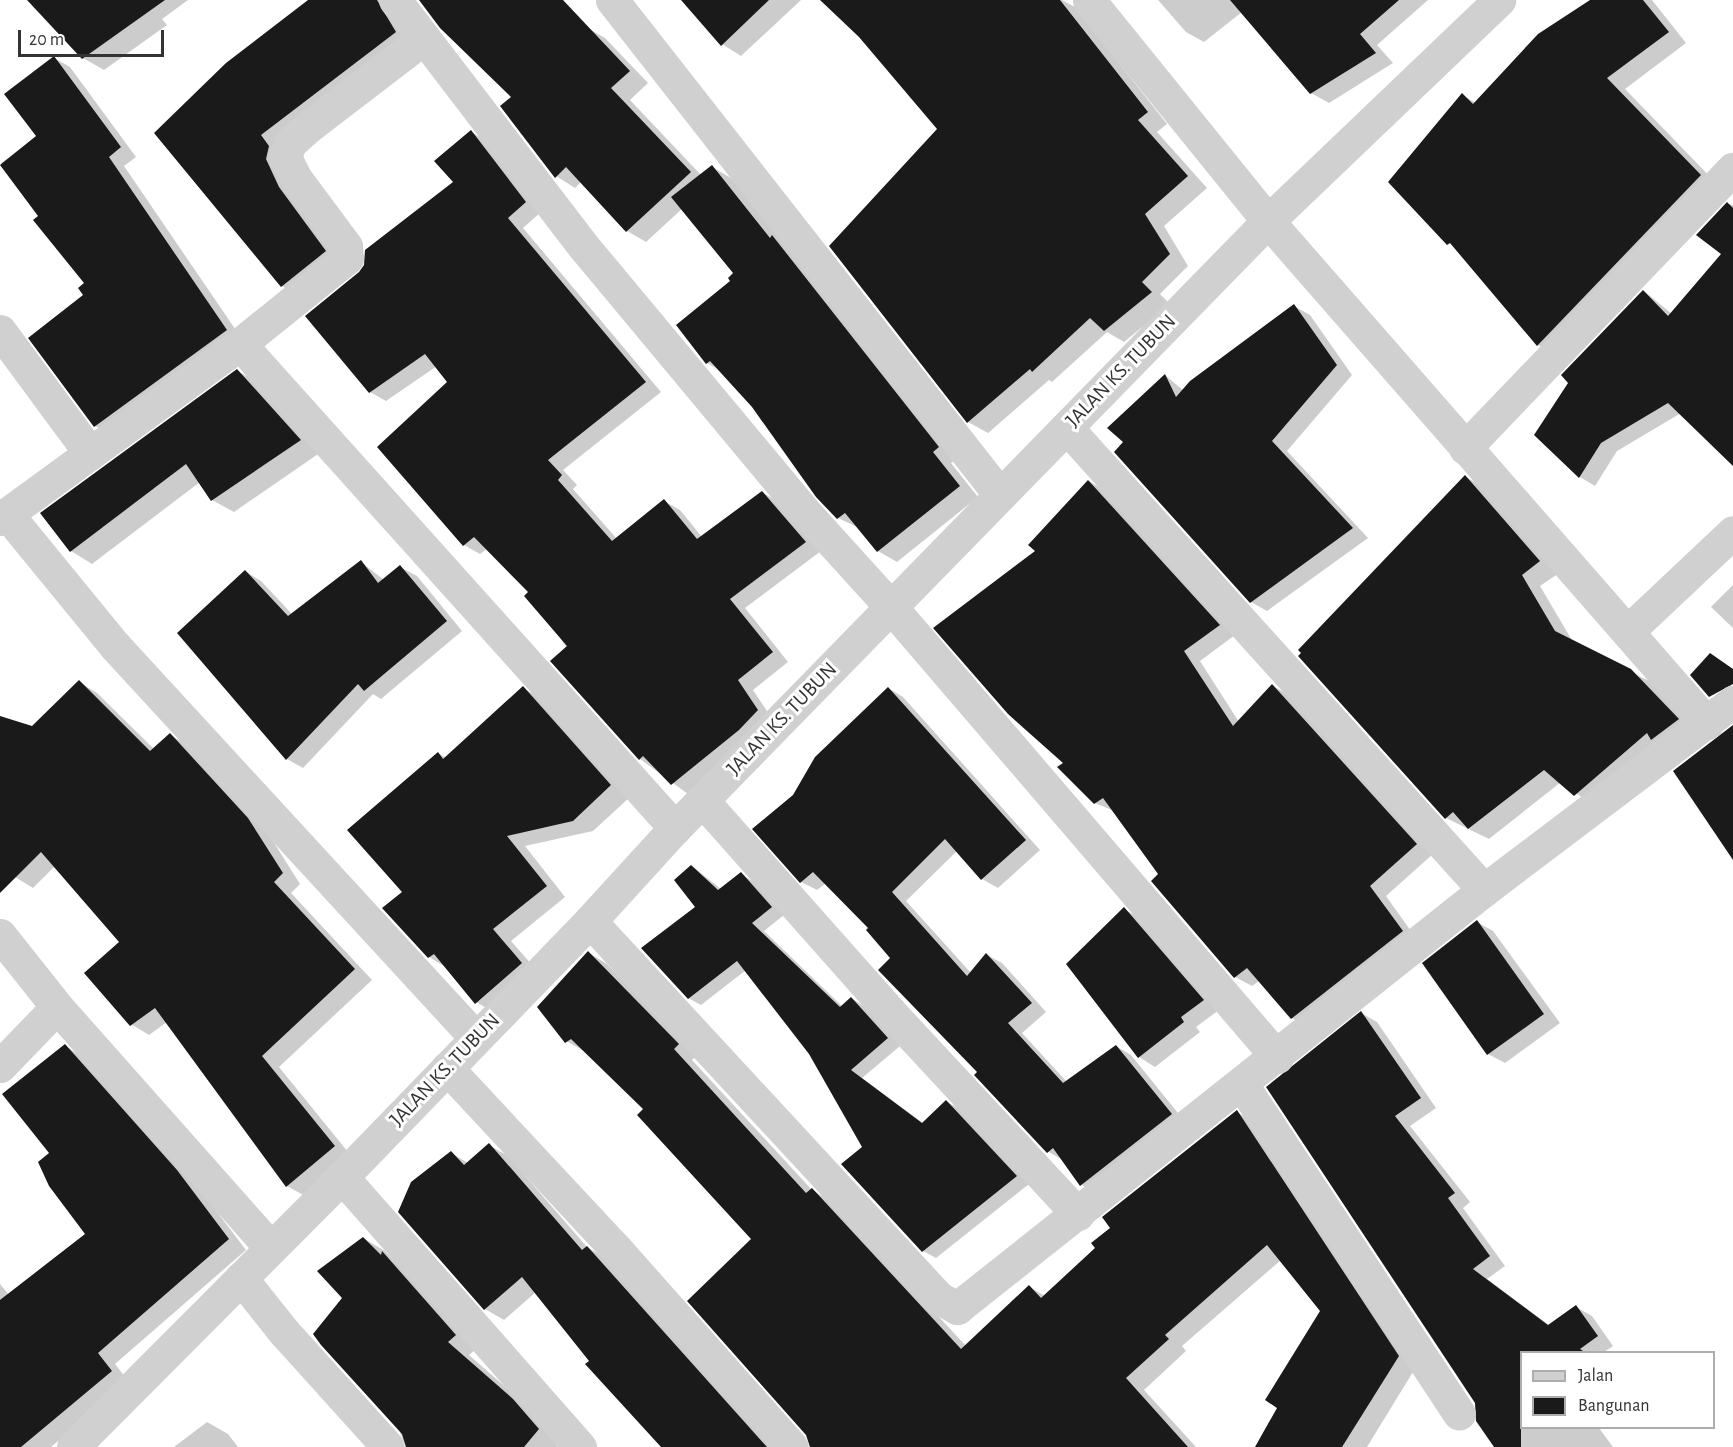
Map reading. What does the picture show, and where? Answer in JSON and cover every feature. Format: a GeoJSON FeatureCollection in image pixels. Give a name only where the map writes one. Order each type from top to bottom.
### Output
{"type":"FeatureCollection","features":[{"type":"Feature","properties":{"kind":"street"},"geometry":{"type":"LineString","coordinates":[[394,0],[584,247],[802,509],[891,607],[1277,1057]]}},
{"type":"Feature","properties":{"kind":"street"},"geometry":{"type":"LineString","coordinates":[[612,0],[1000,495]]}},
{"type":"Feature","properties":{"kind":"street"},"geometry":{"type":"LineString","coordinates":[[1089,0],[1268,221],[1707,723]]}},
{"type":"Feature","properties":{"kind":"street","name":"JALAN KS. TUBUN"},"geometry":{"type":"LineString","coordinates":[[74,1447],[342,1177],[590,921],[702,800],[1268,221],[1499,0]]}},
{"type":"Feature","properties":{"kind":"street"},"geometry":{"type":"LineString","coordinates":[[424,38],[290,143],[285,157],[296,179],[346,246],[347,258],[240,344],[3,517],[115,646],[476,1038]]}},
{"type":"Feature","properties":{"kind":"street"},"geometry":{"type":"LineString","coordinates":[[1465,448],[1733,169]]}},
{"type":"Feature","properties":{"kind":"street"},"geometry":{"type":"LineString","coordinates":[[0,332],[90,453]]}},
{"type":"Feature","properties":{"kind":"street"},"geometry":{"type":"LineString","coordinates":[[240,344],[675,828]]}},
{"type":"Feature","properties":{"kind":"street"},"geometry":{"type":"LineString","coordinates":[[1066,428],[1484,890]]}},
{"type":"Feature","properties":{"kind":"street"},"geometry":{"type":"LineString","coordinates":[[1628,631],[1733,532]]}},
{"type":"Feature","properties":{"kind":"street"},"geometry":{"type":"LineString","coordinates":[[590,921],[949,1306],[964,1306],[1484,890],[1733,702]]}},
{"type":"Feature","properties":{"kind":"street"},"geometry":{"type":"LineString","coordinates":[[702,800],[890,1012],[1078,1214]]}},
{"type":"Feature","properties":{"kind":"street"},"geometry":{"type":"LineString","coordinates":[[0,935],[57,1007],[271,1248]]}},
{"type":"Feature","properties":{"kind":"street"},"geometry":{"type":"LineString","coordinates":[[0,1066],[57,1007]]}},
{"type":"Feature","properties":{"kind":"street"},"geometry":{"type":"LineString","coordinates":[[447,1068],[616,1249],[792,1447]]}},
{"type":"Feature","properties":{"kind":"street"},"geometry":{"type":"LineString","coordinates":[[1241,1083],[1458,1413]]}},
{"type":"Feature","properties":{"kind":"street"},"geometry":{"type":"LineString","coordinates":[[342,1177],[580,1447]]}},
{"type":"Feature","properties":{"kind":"street"},"geometry":{"type":"LineString","coordinates":[[241,1278],[284,1332],[388,1447]]}},
{"type":"Feature","properties":{"kind":"building"},"geometry":{"type":"Polygon","coordinates":[[[27,0],[165,0],[82,59],[27,0]]]}},
{"type":"Feature","properties":{"kind":"building"},"geometry":{"type":"Polygon","coordinates":[[[308,0],[377,0],[396,32],[261,135],[269,146],[266,159],[279,187],[326,251],[281,287],[154,133],[226,63],[308,0]]]}},
{"type":"Feature","properties":{"kind":"building"},"geometry":{"type":"Polygon","coordinates":[[[419,0],[563,0],[630,71],[611,88],[691,172],[626,232],[566,167],[555,178],[500,106],[511,97],[440,28],[419,0]]]}},
{"type":"Feature","properties":{"kind":"building"},"geometry":{"type":"Polygon","coordinates":[[[681,0],[769,0],[721,46],[681,0]]]}},
{"type":"Feature","properties":{"kind":"building"},"geometry":{"type":"Polygon","coordinates":[[[820,0],[1060,0],[1148,112],[1138,120],[1188,176],[1145,214],[1170,254],[1142,282],[1152,292],[1104,331],[1090,318],[1032,372],[1030,369],[967,423],[829,246],[937,129],[859,37],[820,0]]]}},
{"type":"Feature","properties":{"kind":"building"},"geometry":{"type":"Polygon","coordinates":[[[1230,0],[1399,0],[1360,34],[1376,53],[1310,94],[1230,0]]]}},
{"type":"Feature","properties":{"kind":"building"},"geometry":{"type":"Polygon","coordinates":[[[1590,0],[1643,0],[1669,32],[1607,78],[1701,175],[1537,346],[1450,243],[1447,245],[1388,182],[1462,93],[1473,104],[1538,34],[1590,0]]]}},
{"type":"Feature","properties":{"kind":"building"},"geometry":{"type":"Polygon","coordinates":[[[54,56],[121,147],[109,157],[227,330],[94,427],[28,338],[83,295],[78,288],[84,283],[33,220],[38,216],[0,165],[36,136],[4,94],[54,56]]]}},
{"type":"Feature","properties":{"kind":"building"},"geometry":{"type":"Polygon","coordinates":[[[471,130],[526,202],[508,218],[646,382],[548,460],[562,475],[558,480],[612,541],[664,499],[697,539],[762,491],[806,542],[730,599],[773,652],[738,680],[758,710],[739,730],[671,785],[643,756],[639,760],[550,661],[567,646],[524,596],[528,592],[474,537],[463,546],[377,447],[447,382],[425,354],[369,393],[305,316],[359,272],[364,265],[365,250],[453,182],[434,161],[471,130]]]}},
{"type":"Feature","properties":{"kind":"building"},"geometry":{"type":"Polygon","coordinates":[[[712,165],[770,238],[772,235],[939,447],[933,452],[960,486],[877,552],[845,513],[837,519],[816,497],[752,407],[710,361],[706,364],[676,325],[730,281],[728,278],[733,273],[671,197],[712,165]]]}},
{"type":"Feature","properties":{"kind":"building"},"geometry":{"type":"Polygon","coordinates":[[[1727,202],[1733,208],[1733,466],[1668,403],[1601,443],[1579,478],[1534,435],[1568,383],[1561,375],[1643,290],[1668,316],[1721,254],[1696,235],[1727,202]]]}},
{"type":"Feature","properties":{"kind":"building"},"geometry":{"type":"Polygon","coordinates":[[[1294,304],[1337,365],[1272,441],[1353,528],[1250,603],[1114,452],[1123,442],[1107,428],[1165,374],[1176,397],[1190,381],[1294,304]]]}},
{"type":"Feature","properties":{"kind":"building"},"geometry":{"type":"Polygon","coordinates":[[[237,369],[301,440],[211,501],[186,464],[70,552],[40,513],[237,369]]]}},
{"type":"Feature","properties":{"kind":"building"},"geometry":{"type":"Polygon","coordinates":[[[1465,475],[1540,561],[1522,575],[1555,631],[1631,669],[1679,719],[1651,740],[1647,733],[1574,796],[1544,770],[1468,829],[1453,812],[1445,819],[1298,656],[1301,653],[1298,650],[1465,475]]]}},
{"type":"Feature","properties":{"kind":"building"},"geometry":{"type":"Polygon","coordinates":[[[1088,480],[1220,625],[1184,651],[1233,726],[1272,684],[1417,844],[1370,886],[1403,931],[1291,1019],[1247,968],[1234,978],[1151,881],[1158,874],[1103,798],[1094,804],[1057,767],[1063,763],[1008,714],[933,628],[1035,551],[1028,545],[1088,480]]]}},
{"type":"Feature","properties":{"kind":"building"},"geometry":{"type":"Polygon","coordinates":[[[361,560],[378,583],[400,565],[447,621],[364,691],[358,684],[286,760],[177,633],[245,570],[288,616],[361,560]]]}},
{"type":"Feature","properties":{"kind":"building"},"geometry":{"type":"Polygon","coordinates":[[[1710,653],[1733,669],[1733,684],[1709,697],[1690,675],[1710,653]]]}},
{"type":"Feature","properties":{"kind":"building"},"geometry":{"type":"Polygon","coordinates":[[[79,680],[150,751],[170,733],[248,818],[283,873],[274,882],[355,969],[262,1056],[335,1146],[286,1187],[155,1008],[130,1026],[84,973],[119,942],[41,852],[0,893],[0,716],[32,726],[79,680]]]}},
{"type":"Feature","properties":{"kind":"building"},"geometry":{"type":"Polygon","coordinates":[[[523,686],[611,785],[573,821],[507,836],[547,886],[493,929],[522,963],[475,1004],[434,954],[428,958],[382,908],[402,892],[347,830],[438,752],[443,759],[523,686]]]}},
{"type":"Feature","properties":{"kind":"building"},"geometry":{"type":"Polygon","coordinates":[[[888,687],[1026,840],[981,880],[945,839],[892,892],[967,976],[986,953],[1032,1003],[1008,1023],[1063,1083],[1116,1045],[1172,1114],[1080,1186],[1053,1148],[1047,1153],[974,1075],[977,1072],[878,970],[890,958],[866,930],[868,928],[813,872],[800,883],[752,829],[793,795],[815,757],[888,687]]]}},
{"type":"Feature","properties":{"kind":"building"},"geometry":{"type":"Polygon","coordinates":[[[1733,725],[1733,860],[1673,771],[1733,725]]]}},
{"type":"Feature","properties":{"kind":"building"},"geometry":{"type":"Polygon","coordinates":[[[691,865],[718,890],[741,872],[772,907],[752,923],[840,1007],[851,997],[888,1038],[851,1070],[922,1123],[946,1100],[1017,1176],[922,1252],[841,1164],[862,1147],[809,1054],[737,961],[688,999],[641,948],[695,907],[674,880],[691,865]]]}},
{"type":"Feature","properties":{"kind":"building"},"geometry":{"type":"Polygon","coordinates":[[[1124,907],[1204,1000],[1181,1017],[1184,1022],[1138,1058],[1066,964],[1124,907]]]}},
{"type":"Feature","properties":{"kind":"building"},"geometry":{"type":"Polygon","coordinates":[[[1477,920],[1544,1014],[1487,1055],[1422,963],[1477,920]]]}},
{"type":"Feature","properties":{"kind":"building"},"geometry":{"type":"Polygon","coordinates":[[[588,951],[679,1044],[674,1049],[806,1193],[812,1188],[961,1349],[1029,1285],[1041,1298],[1095,1248],[1091,1243],[1110,1228],[1102,1217],[1237,1110],[1399,1356],[1342,1447],[1255,1447],[1277,1408],[1265,1400],[1320,1311],[1267,1245],[1165,1335],[1169,1339],[1126,1378],[1188,1447],[810,1447],[806,1435],[687,1301],[751,1239],[637,1115],[643,1109],[571,1039],[565,1043],[537,1007],[588,951]]]}},
{"type":"Feature","properties":{"kind":"building"},"geometry":{"type":"Polygon","coordinates":[[[1361,1011],[1421,1098],[1395,1116],[1455,1193],[1448,1198],[1490,1256],[1473,1269],[1548,1325],[1576,1305],[1598,1336],[1580,1349],[1583,1351],[1520,1351],[1521,1447],[1494,1447],[1476,1421],[1475,1403],[1266,1087],[1361,1011]]]}},
{"type":"Feature","properties":{"kind":"building"},"geometry":{"type":"Polygon","coordinates":[[[65,1044],[177,1170],[229,1239],[98,1353],[112,1371],[21,1447],[0,1447],[0,1300],[85,1234],[49,1186],[38,1162],[49,1153],[2,1094],[65,1044]]]}},
{"type":"Feature","properties":{"kind":"building"},"geometry":{"type":"Polygon","coordinates":[[[489,1143],[582,1250],[587,1246],[767,1447],[661,1447],[585,1364],[589,1361],[522,1277],[484,1310],[398,1212],[411,1182],[451,1151],[464,1165],[489,1143]]]}},
{"type":"Feature","properties":{"kind":"building"},"geometry":{"type":"Polygon","coordinates":[[[363,1237],[381,1255],[382,1251],[456,1335],[448,1342],[513,1399],[539,1429],[524,1447],[406,1447],[402,1434],[321,1345],[313,1334],[342,1298],[317,1271],[363,1237]]]}}]}
